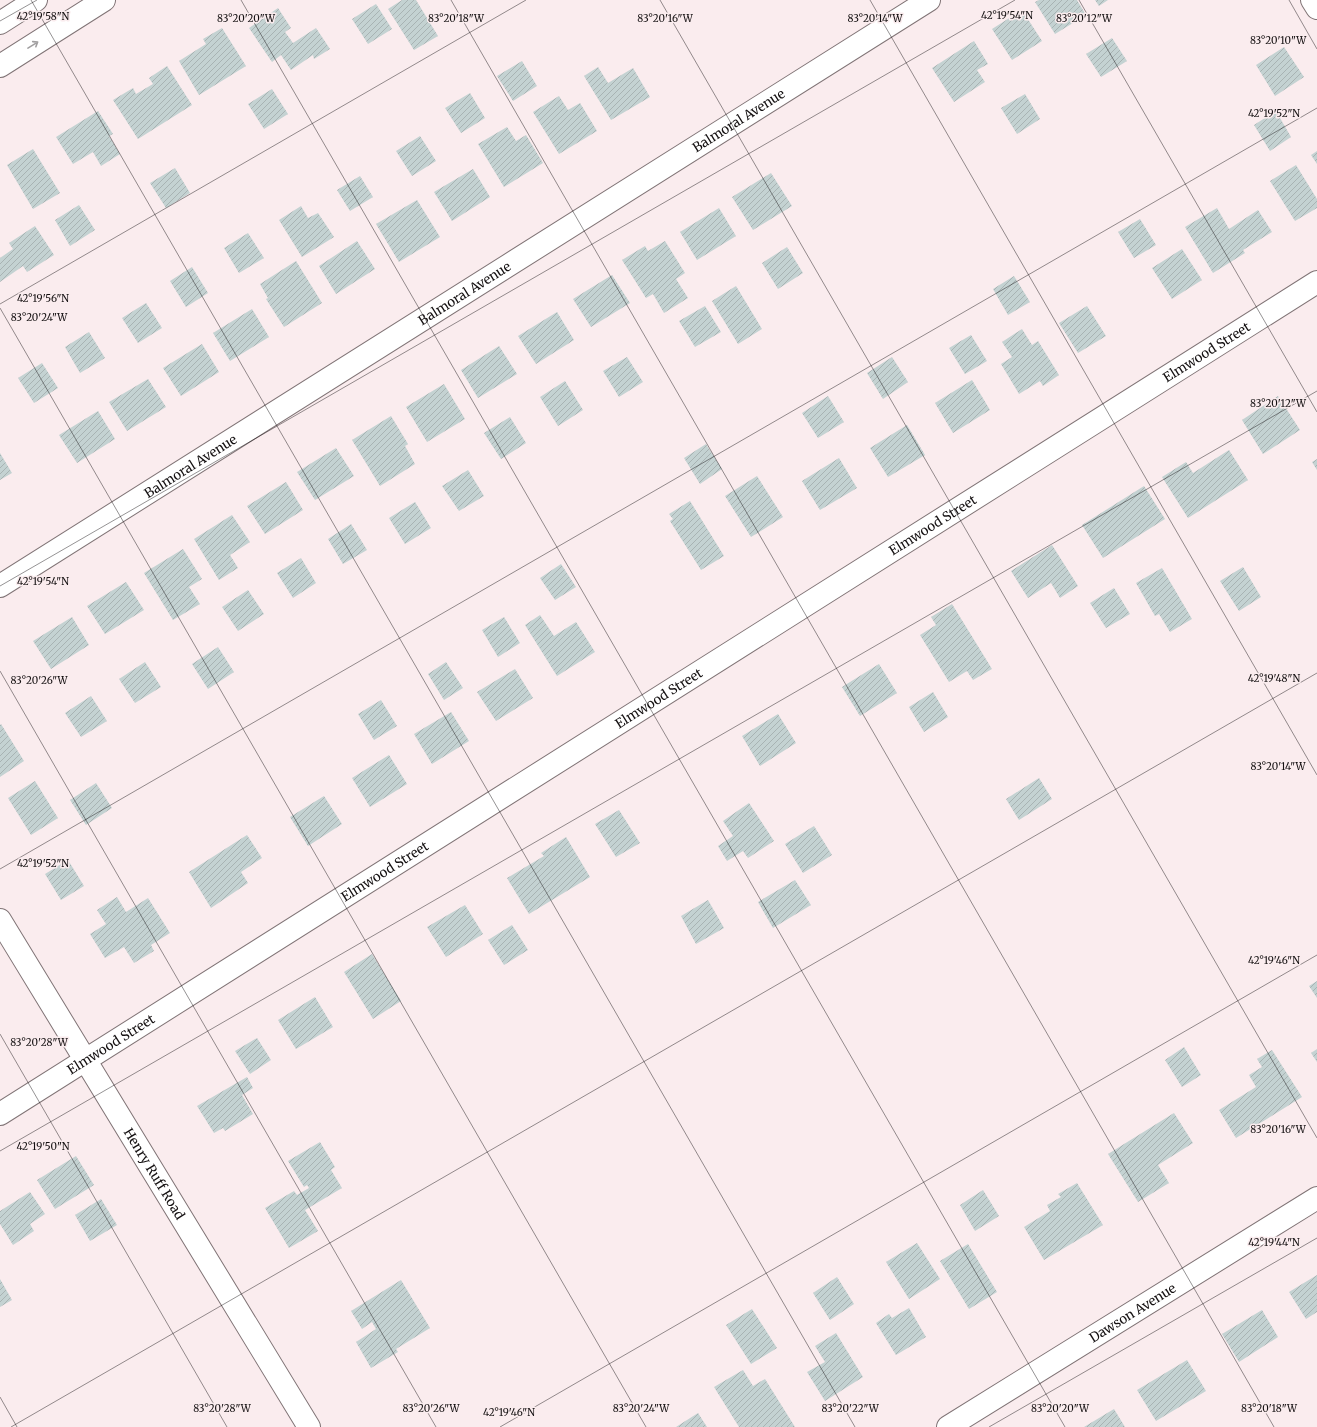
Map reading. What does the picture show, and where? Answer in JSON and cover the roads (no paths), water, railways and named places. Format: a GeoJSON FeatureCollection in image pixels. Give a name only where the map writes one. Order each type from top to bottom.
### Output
{"type":"FeatureCollection","features":[{"type":"Feature","properties":{"kind":"street"},"geometry":{"type":"LineString","coordinates":[[0,23],[36,0]]}},
{"type":"Feature","properties":{"kind":"street"},"geometry":{"type":"LineString","coordinates":[[0,66],[104,0]]}},
{"type":"Feature","properties":{"kind":"street","name":"Balmoral Avenue"},"geometry":{"type":"LineString","coordinates":[[0,586],[929,0]]}},
{"type":"Feature","properties":{"kind":"street"},"geometry":{"type":"LineString","coordinates":[[1312,0],[1317,8]]}},
{"type":"Feature","properties":{"kind":"street","name":"Elmwood Street"},"geometry":{"type":"LineString","coordinates":[[0,1114],[1317,282]]}},
{"type":"Feature","properties":{"kind":"street","name":"Henry Ruff Road"},"geometry":{"type":"LineString","coordinates":[[0,920],[309,1427]]}},
{"type":"Feature","properties":{"kind":"street","name":"Dawson Avenue"},"geometry":{"type":"LineString","coordinates":[[948,1427],[1317,1198]]}}]}
